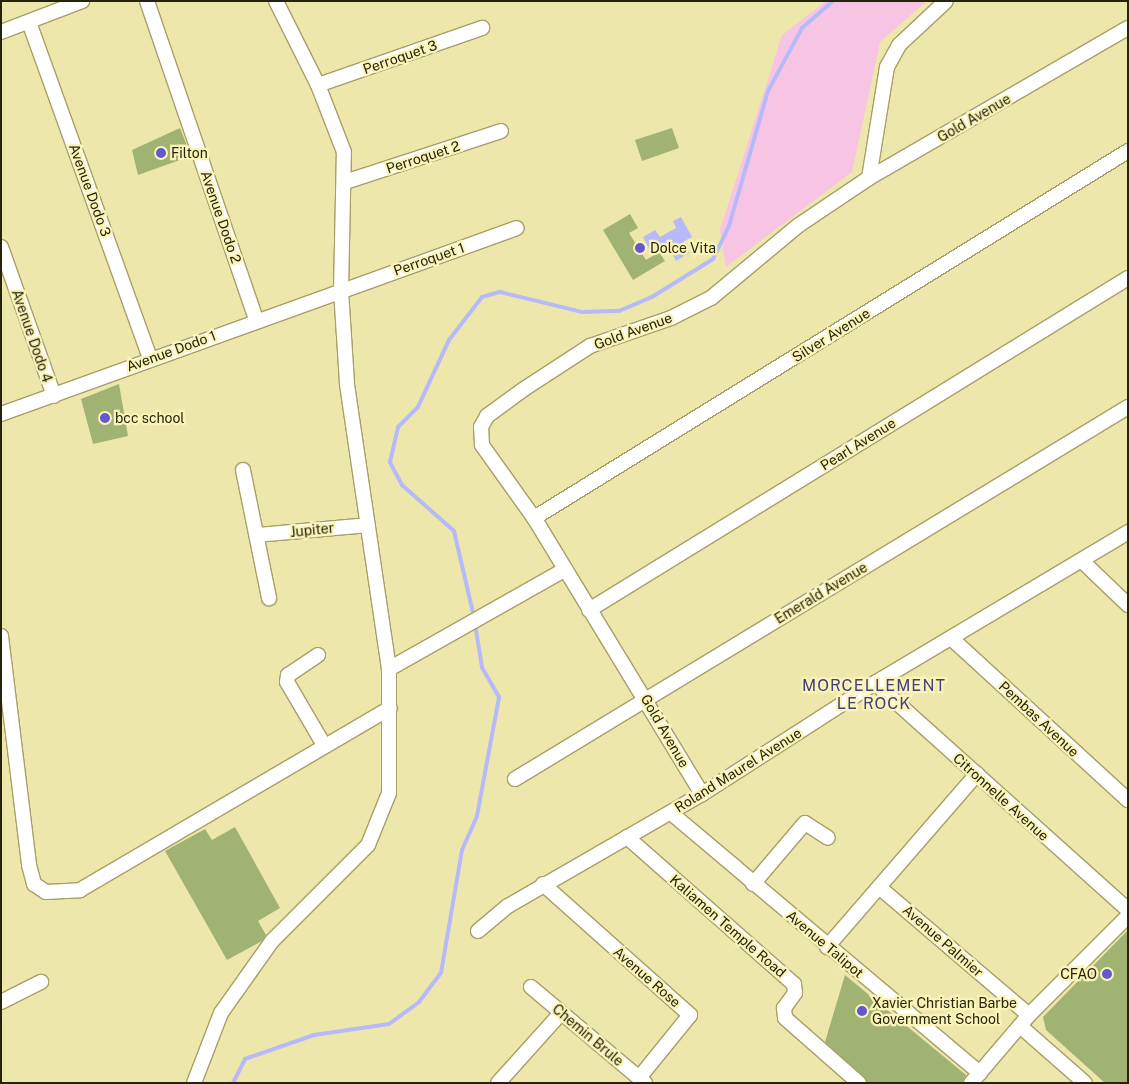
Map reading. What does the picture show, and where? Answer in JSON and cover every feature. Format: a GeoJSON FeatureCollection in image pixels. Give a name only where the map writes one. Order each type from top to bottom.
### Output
{"type":"FeatureCollection","features":[{"type":"Feature","properties":{"kind":"street"},"geometry":{"type":"LineString","coordinates":[[1,32],[82,1]]}},
{"type":"Feature","properties":{"kind":"street","name":"Avenue Dodo 2"},"geometry":{"type":"LineString","coordinates":[[147,1],[256,320]]}},
{"type":"Feature","properties":{"kind":"street"},"geometry":{"type":"LineString","coordinates":[[194,1083],[221,1013],[272,941],[368,845],[381,821],[390,793],[389,669],[347,383],[341,290],[345,182],[344,152],[318,85],[276,1]]}},
{"type":"Feature","properties":{"kind":"street"},"geometry":{"type":"LineString","coordinates":[[869,178],[887,67],[899,45],[946,1]]}},
{"type":"Feature","properties":{"kind":"street","name":"Avenue Dodo 3"},"geometry":{"type":"LineString","coordinates":[[29,22],[150,359]]}},
{"type":"Feature","properties":{"kind":"street","name":"Perroquet 3"},"geometry":{"type":"LineString","coordinates":[[318,85],[482,28]]}},
{"type":"Feature","properties":{"kind":"street","name":"Gold Avenue"},"geometry":{"type":"LineString","coordinates":[[702,794],[647,699],[564,570],[534,518],[482,445],[480,427],[487,416],[590,346],[712,298],[799,225],[869,178],[1128,28]]}},
{"type":"Feature","properties":{"kind":"street","name":"Perroquet 2"},"geometry":{"type":"LineString","coordinates":[[345,182],[500,131]]}},
{"type":"Feature","properties":{"kind":"street","name":"Silver Avenue"},"geometry":{"type":"LineString","coordinates":[[534,518],[1128,151]]}},
{"type":"Feature","properties":{"kind":"street","name":"Perroquet 1"},"geometry":{"type":"LineString","coordinates":[[341,290],[517,228]]}},
{"type":"Feature","properties":{"kind":"street","name":"Avenue Dodo 4"},"geometry":{"type":"LineString","coordinates":[[1,248],[54,396]]}},
{"type":"Feature","properties":{"kind":"street","name":"Pearl Avenue"},"geometry":{"type":"LineString","coordinates":[[589,610],[1128,278]]}},
{"type":"Feature","properties":{"kind":"street","name":"Avenue Dodo 1"},"geometry":{"type":"LineString","coordinates":[[1,414],[341,290]]}},
{"type":"Feature","properties":{"kind":"street","name":"Emerald Avenue"},"geometry":{"type":"LineString","coordinates":[[515,779],[1128,407]]}},
{"type":"Feature","properties":{"kind":"street"},"geometry":{"type":"LineString","coordinates":[[244,470],[269,598]]}},
{"type":"Feature","properties":{"kind":"street","name":"Jupiter"},"geometry":{"type":"LineString","coordinates":[[257,535],[368,525]]}},
{"type":"Feature","properties":{"kind":"street","name":"Roland Maurel Avenue"},"geometry":{"type":"LineString","coordinates":[[478,931],[542,884],[671,813],[875,683],[1128,532]]}},
{"type":"Feature","properties":{"kind":"street"},"geometry":{"type":"LineString","coordinates":[[1082,561],[1128,605]]}},
{"type":"Feature","properties":{"kind":"street"},"geometry":{"type":"LineString","coordinates":[[389,669],[564,570]]}},
{"type":"Feature","properties":{"kind":"street"},"geometry":{"type":"LineString","coordinates":[[1,636],[29,865],[34,884],[46,892],[80,890],[324,745],[390,708]]}},
{"type":"Feature","properties":{"kind":"street","name":"Pembas Avenue"},"geometry":{"type":"LineString","coordinates":[[951,638],[1128,800]]}},
{"type":"Feature","properties":{"kind":"street"},"geometry":{"type":"LineString","coordinates":[[318,655],[288,675],[287,682],[324,745]]}},
{"type":"Feature","properties":{"kind":"street","name":"Citronnelle Avenue"},"geometry":{"type":"LineString","coordinates":[[875,683],[1128,910]]}},
{"type":"Feature","properties":{"kind":"street"},"geometry":{"type":"LineString","coordinates":[[827,947],[976,774]]}},
{"type":"Feature","properties":{"kind":"street","name":"Avenue Talipot"},"geometry":{"type":"LineString","coordinates":[[671,813],[976,1078]]}},
{"type":"Feature","properties":{"kind":"street"},"geometry":{"type":"LineString","coordinates":[[753,884],[805,823],[828,838]]}},
{"type":"Feature","properties":{"kind":"street","name":"Kaliamen Temple Road"},"geometry":{"type":"LineString","coordinates":[[628,837],[794,984],[795,993],[784,1008],[785,1018],[859,1083]]}},
{"type":"Feature","properties":{"kind":"street","name":"Avenue Rose"},"geometry":{"type":"LineString","coordinates":[[542,884],[690,1015],[642,1080]]}},
{"type":"Feature","properties":{"kind":"street","name":"Avenue Palmier"},"geometry":{"type":"LineString","coordinates":[[879,887],[1025,1020],[1085,1083]]}},
{"type":"Feature","properties":{"kind":"street"},"geometry":{"type":"LineString","coordinates":[[976,1078],[1025,1020],[1128,916]]}},
{"type":"Feature","properties":{"kind":"street"},"geometry":{"type":"LineString","coordinates":[[1,1002],[40,982]]}},
{"type":"Feature","properties":{"kind":"street","name":"Chemin Brule"},"geometry":{"type":"LineString","coordinates":[[531,987],[642,1080]]}},
{"type":"Feature","properties":{"kind":"street"},"geometry":{"type":"LineString","coordinates":[[498,1083],[561,1013]]}},
{"type":"Feature","properties":{"kind":"shaded area"},"geometry":{"type":"Polygon","coordinates":[[[826,1],[927,1],[880,42],[852,172],[726,267],[720,230],[782,35],[826,1]]]}},
{"type":"Feature","properties":{"kind":"water"},"geometry":{"type":"Polygon","coordinates":[[[681,217],[692,237],[683,242],[689,253],[676,261],[667,243],[651,252],[643,237],[655,230],[660,237],[676,228],[673,221],[681,217]]]}},
{"type":"Feature","properties":{"kind":"building","name":"Filton"},"geometry":{"type":"Polygon","coordinates":[[[180,128],[191,156],[138,175],[132,150],[180,128]]]}},
{"type":"Feature","properties":{"kind":"building"},"geometry":{"type":"Polygon","coordinates":[[[672,128],[679,148],[642,161],[635,140],[672,128]]]}},
{"type":"Feature","properties":{"kind":"building"},"geometry":{"type":"Polygon","coordinates":[[[630,214],[638,228],[629,233],[646,260],[659,252],[665,261],[633,280],[603,230],[630,214]]]}},
{"type":"Feature","properties":{"kind":"building","name":"bcc school"},"geometry":{"type":"Polygon","coordinates":[[[119,384],[128,436],[93,444],[81,399],[119,384]]]}},
{"type":"Feature","properties":{"kind":"building"},"geometry":{"type":"Polygon","coordinates":[[[235,827],[280,908],[258,921],[266,935],[262,941],[227,960],[165,851],[205,829],[212,840],[235,827]]]}},
{"type":"Feature","properties":{"kind":"building","name":"CFAO"},"geometry":{"type":"Polygon","coordinates":[[[1128,930],[1128,1083],[1105,1083],[1046,1030],[1043,1017],[1128,930]]]}},
{"type":"Feature","properties":{"kind":"building","name":"Xavier Christian Barbe Government School"},"geometry":{"type":"Polygon","coordinates":[[[845,975],[966,1075],[962,1083],[868,1083],[825,1042],[845,975]]]}},
{"type":"Feature","properties":{"kind":"waterway"},"geometry":{"type":"LineString","coordinates":[[474,617],[454,531],[402,485],[390,462],[398,427],[418,407],[449,340],[482,297],[500,292],[582,312],[619,311],[652,297],[713,259],[729,226],[768,91],[802,28],[833,1]]}},
{"type":"Feature","properties":{"kind":"waterway"},"geometry":{"type":"LineString","coordinates":[[233,1083],[245,1059],[314,1035],[389,1024],[419,1002],[441,973],[462,850],[477,816],[499,697],[482,667],[475,624]]}},
{"type":"Feature","properties":{"kind":"place","name":"Filton"},"geometry":{"type":"Point","coordinates":[161,153]}},
{"type":"Feature","properties":{"kind":"place","name":"Dolce Vita"},"geometry":{"type":"Point","coordinates":[640,248]}},
{"type":"Feature","properties":{"kind":"place","name":"bcc school"},"geometry":{"type":"Point","coordinates":[105,418]}},
{"type":"Feature","properties":{"kind":"place","name":"CFAO"},"geometry":{"type":"Point","coordinates":[1107,974]}},
{"type":"Feature","properties":{"kind":"place","name":"Xavier Christian Barbe Government School"},"geometry":{"type":"Point","coordinates":[862,1011]}},
{"type":"Feature","properties":{"kind":"district","name":"MORCELLEMENT LE ROCK"},"geometry":{"type":"Point","coordinates":[874,695]}}]}
